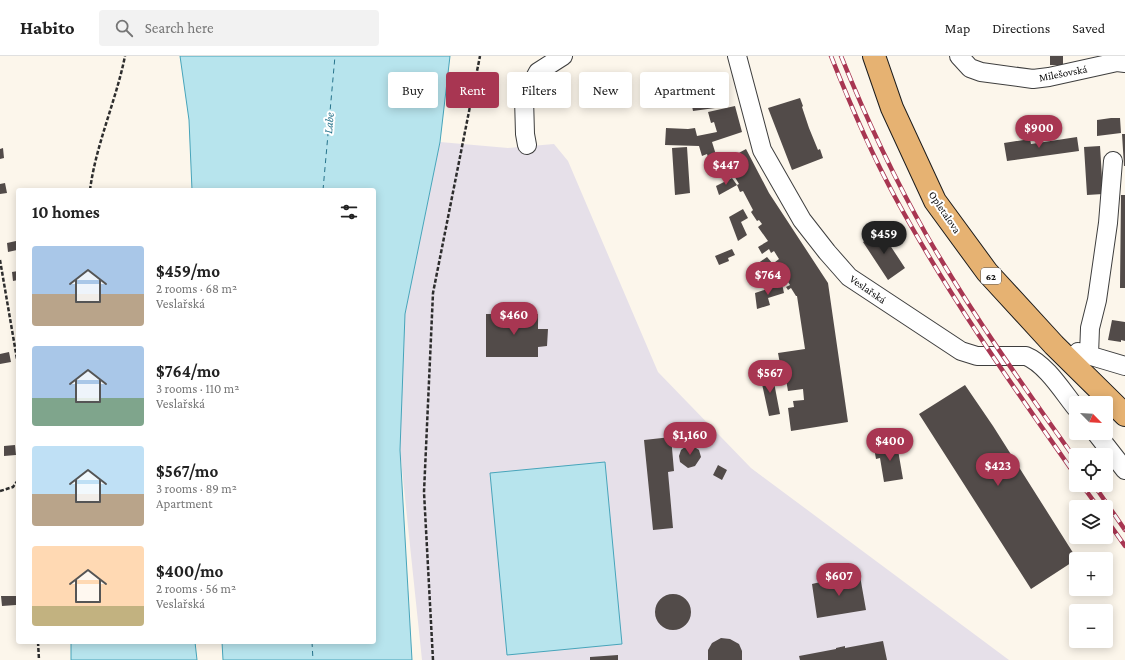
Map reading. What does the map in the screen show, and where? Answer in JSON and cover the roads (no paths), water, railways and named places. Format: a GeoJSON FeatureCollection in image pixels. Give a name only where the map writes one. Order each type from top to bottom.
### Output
{"type":"FeatureCollection","features":[{"type":"Feature","properties":{"kind":"main road","name":"Opletalova"},"geometry":{"type":"LineString","coordinates":[[874,56],[892,108],[935,201],[987,272],[1054,345],[1125,415]]}},
{"type":"Feature","properties":{"kind":"street"},"geometry":{"type":"LineString","coordinates":[[527,145],[525,134],[524,98],[538,72],[563,56]]}},
{"type":"Feature","properties":{"kind":"street","name":"Veslařská"},"geometry":{"type":"LineString","coordinates":[[737,56],[762,150],[802,220],[849,277],[960,351],[977,356],[1026,356],[1032,358],[1050,376],[1069,399]]}},
{"type":"Feature","properties":{"kind":"street","name":"Milešovská"},"geometry":{"type":"LineString","coordinates":[[959,56],[970,68],[981,72],[1033,79],[1049,77],[1117,62],[1125,63]]}},
{"type":"Feature","properties":{"kind":"street"},"geometry":{"type":"LineString","coordinates":[[1089,355],[1090,328],[1097,300],[1108,224],[1113,161]]}},
{"type":"Feature","properties":{"kind":"street"},"geometry":{"type":"LineString","coordinates":[[1054,345],[1125,366]]}},
{"type":"Feature","properties":{"kind":"street"},"geometry":{"type":"LineString","coordinates":[[1101,440],[1125,470]]}},
{"type":"Feature","properties":{"kind":"water","name":"Labe"},"geometry":{"type":"Polygon","coordinates":[[[180,56],[450,56],[448,72],[446,72],[446,90],[440,142],[405,314],[400,450],[412,660],[223,660],[222,644],[376,644],[376,188],[192,188],[189,120],[180,56]]]}},
{"type":"Feature","properties":{"kind":"water"},"geometry":{"type":"Polygon","coordinates":[[[605,462],[622,644],[507,655],[490,473],[605,462]]]}},
{"type":"Feature","properties":{"kind":"water"},"geometry":{"type":"Polygon","coordinates":[[[71,644],[195,644],[197,660],[71,660],[71,644]]]}},
{"type":"Feature","properties":{"kind":"railway"},"geometry":{"type":"LineString","coordinates":[[831,56],[869,145],[915,233],[981,339],[1069,466]]}},
{"type":"Feature","properties":{"kind":"railway"},"geometry":{"type":"LineString","coordinates":[[841,56],[881,148],[927,236],[980,322],[1069,450]]}},
{"type":"Feature","properties":{"kind":"railway"},"geometry":{"type":"LineString","coordinates":[[1087,492],[1093,500]]}},
{"type":"Feature","properties":{"kind":"railway"},"geometry":{"type":"LineString","coordinates":[[1099,492],[1125,530]]}},
{"type":"Feature","properties":{"kind":"railway"},"geometry":{"type":"LineString","coordinates":[[1113,529],[1125,546]]}}]}
